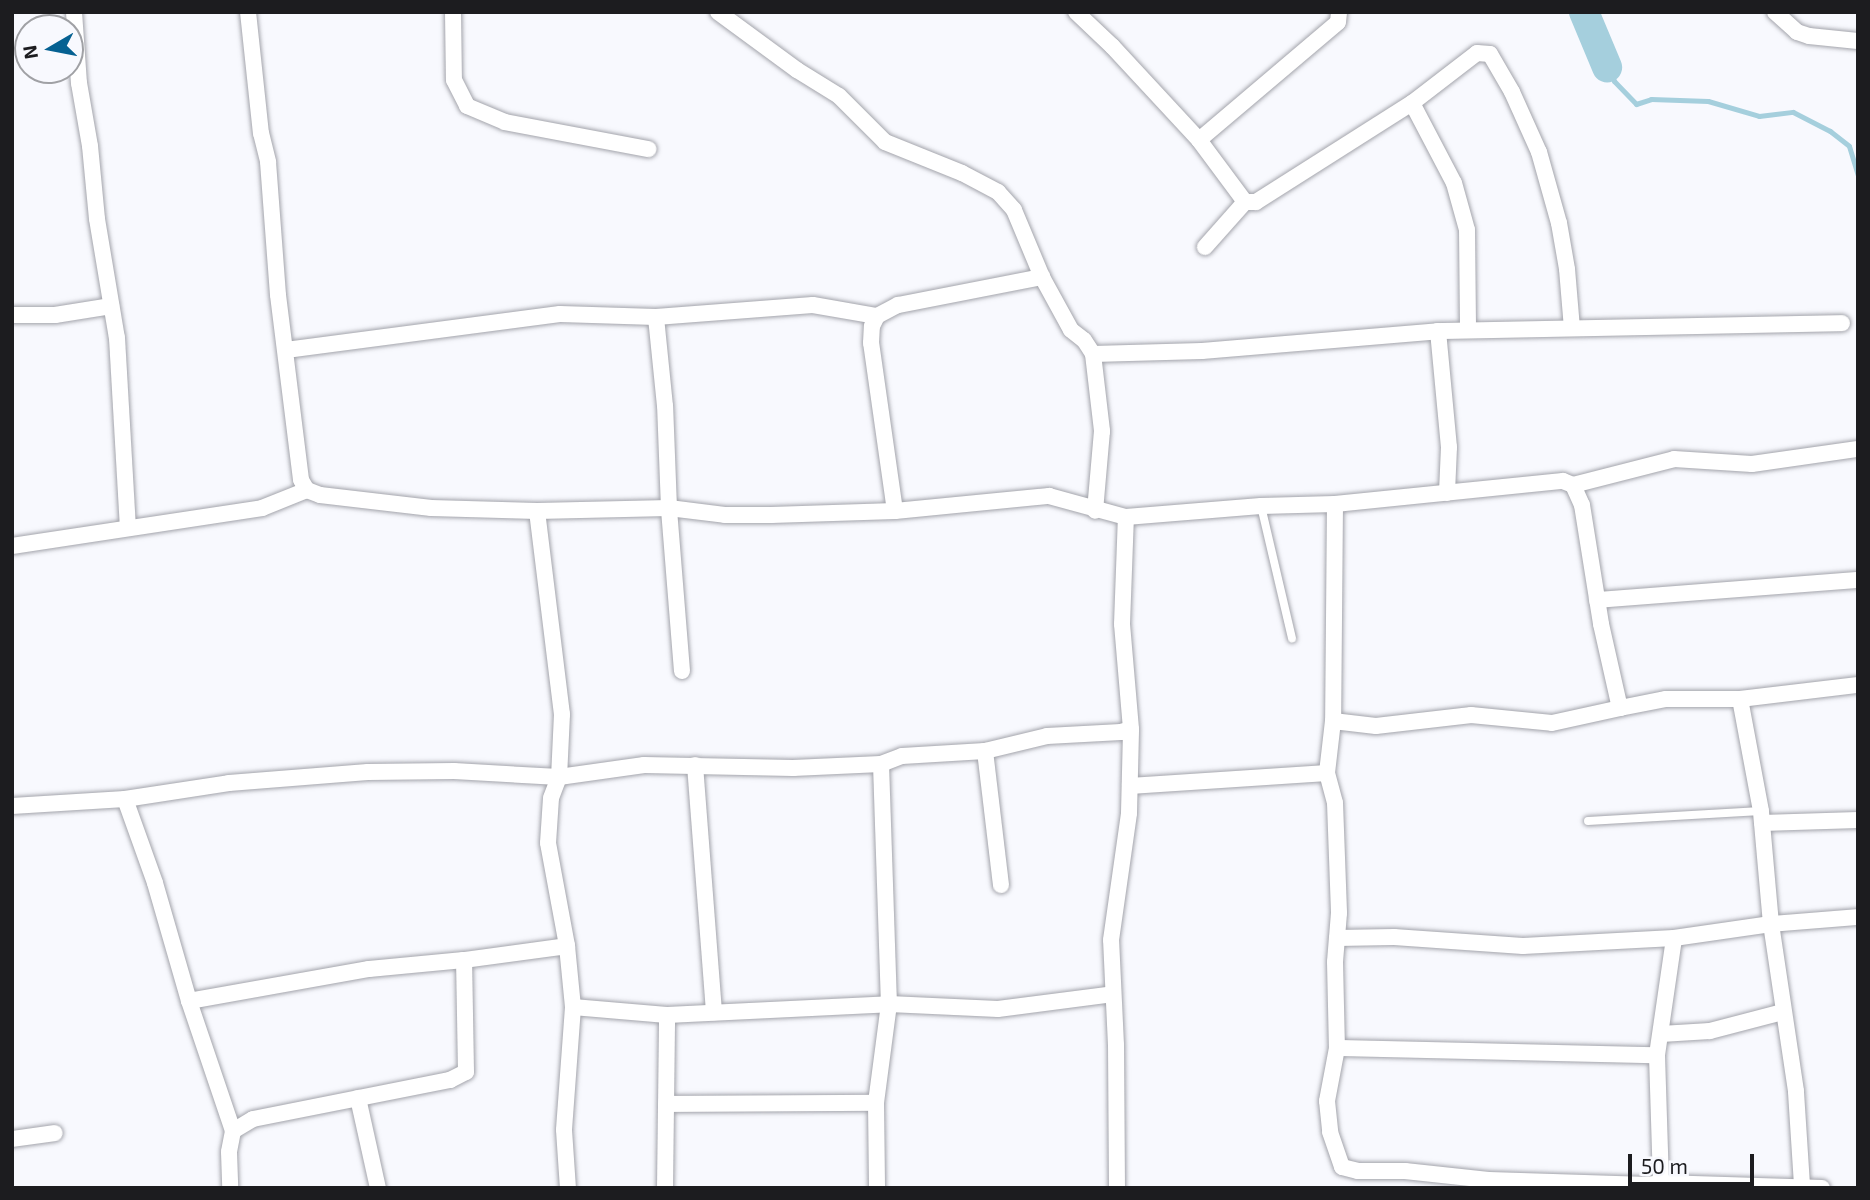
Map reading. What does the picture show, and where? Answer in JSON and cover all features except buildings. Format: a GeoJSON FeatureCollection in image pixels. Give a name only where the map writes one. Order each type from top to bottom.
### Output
{"type":"FeatureCollection","features":[{"type":"Feature","properties":{"kind":"street"},"geometry":{"type":"LineString","coordinates":[[74,12],[79,83],[118,350],[128,528]]}},
{"type":"Feature","properties":{"kind":"street"},"geometry":{"type":"LineString","coordinates":[[248,12],[261,133],[268,162],[270,216],[301,480],[307,490],[320,495],[431,508],[537,511],[669,508],[726,515],[895,511],[1049,496],[1095,511],[1126,517],[1261,506],[1335,504],[1563,481],[1573,485],[1674,459],[1752,464],[1858,449]]}},
{"type":"Feature","properties":{"kind":"street"},"geometry":{"type":"LineString","coordinates":[[453,12],[454,80],[467,106],[505,122],[648,149]]}},
{"type":"Feature","properties":{"kind":"street"},"geometry":{"type":"LineString","coordinates":[[718,12],[797,70],[839,96],[885,142],[962,173],[998,192],[1014,210],[1042,277],[1071,330],[1084,340],[1093,354],[1102,431],[1095,511]]}},
{"type":"Feature","properties":{"kind":"street"},"geometry":{"type":"LineString","coordinates":[[1076,12],[1112,46],[1199,139],[1245,202]]}},
{"type":"Feature","properties":{"kind":"street"},"geometry":{"type":"LineString","coordinates":[[1199,139],[1338,22],[1339,12]]}},
{"type":"Feature","properties":{"kind":"street"},"geometry":{"type":"LineString","coordinates":[[1775,12],[1797,32],[1809,36],[1858,41]]}},
{"type":"Feature","properties":{"kind":"street"},"geometry":{"type":"LineString","coordinates":[[1205,247],[1245,202],[1256,202],[1412,103],[1477,53],[1490,54],[1539,152],[1563,246],[1572,328]]}},
{"type":"Feature","properties":{"kind":"street"},"geometry":{"type":"LineString","coordinates":[[1412,103],[1454,183],[1467,230],[1468,329]]}},
{"type":"Feature","properties":{"kind":"street"},"geometry":{"type":"LineString","coordinates":[[895,511],[871,343],[872,326],[877,316],[898,305],[1042,277]]}},
{"type":"Feature","properties":{"kind":"street"},"geometry":{"type":"LineString","coordinates":[[286,350],[560,314],[656,317],[813,305],[877,316]]}},
{"type":"Feature","properties":{"kind":"street"},"geometry":{"type":"LineString","coordinates":[[12,315],[55,315],[111,306]]}},
{"type":"Feature","properties":{"kind":"street"},"geometry":{"type":"LineString","coordinates":[[656,317],[665,406],[669,508],[682,671]]}},
{"type":"Feature","properties":{"kind":"street"},"geometry":{"type":"LineString","coordinates":[[1093,354],[1202,351],[1468,329],[1842,323]]}},
{"type":"Feature","properties":{"kind":"street"},"geometry":{"type":"LineString","coordinates":[[1438,331],[1449,447],[1447,493]]}},
{"type":"Feature","properties":{"kind":"street"},"geometry":{"type":"LineString","coordinates":[[1573,485],[1582,505],[1597,600],[1620,708]]}},
{"type":"Feature","properties":{"kind":"street"},"geometry":{"type":"LineString","coordinates":[[12,546],[261,508],[307,490]]}},
{"type":"Feature","properties":{"kind":"street"},"geometry":{"type":"LineString","coordinates":[[1335,504],[1333,721],[1327,773],[1335,803],[1339,913],[1337,1048],[1327,1101],[1330,1132],[1342,1167],[1358,1171],[1405,1171],[1490,1184],[1612,1186],[1661,1183],[1802,1185],[1822,1188]]}},
{"type":"Feature","properties":{"kind":"street"},"geometry":{"type":"LineString","coordinates":[[537,511],[560,677],[562,714],[559,777],[551,798],[548,843],[566,946],[573,1007],[564,1130],[568,1188]]}},
{"type":"Feature","properties":{"kind":"street"},"geometry":{"type":"LineString","coordinates":[[1117,1188],[1111,940],[1129,813],[1130,786],[1131,729],[1122,625],[1126,517]]}},
{"type":"Feature","properties":{"kind":"street"},"geometry":{"type":"LineString","coordinates":[[1597,600],[1858,580]]}},
{"type":"Feature","properties":{"kind":"street"},"geometry":{"type":"LineString","coordinates":[[1333,721],[1376,726],[1471,715],[1552,723],[1666,699],[1740,699],[1858,685]]}},
{"type":"Feature","properties":{"kind":"street"},"geometry":{"type":"LineString","coordinates":[[1740,699],[1761,817],[1771,923],[1796,1091],[1802,1185]]}},
{"type":"Feature","properties":{"kind":"street"},"geometry":{"type":"LineString","coordinates":[[12,806],[125,799],[229,783],[368,772],[454,771],[559,777],[644,765],[793,768],[881,764],[902,756],[985,751],[1047,736],[1131,729]]}},
{"type":"Feature","properties":{"kind":"street"},"geometry":{"type":"LineString","coordinates":[[985,751],[1001,886]]}},
{"type":"Feature","properties":{"kind":"street"},"geometry":{"type":"LineString","coordinates":[[877,1188],[876,1104],[889,1004],[881,764]]}},
{"type":"Feature","properties":{"kind":"street"},"geometry":{"type":"LineString","coordinates":[[695,765],[714,1012]]}},
{"type":"Feature","properties":{"kind":"street"},"geometry":{"type":"LineString","coordinates":[[1130,786],[1327,773]]}},
{"type":"Feature","properties":{"kind":"street"},"geometry":{"type":"LineString","coordinates":[[125,799],[155,883],[189,1000],[233,1131],[229,1152],[230,1188]]}},
{"type":"Feature","properties":{"kind":"street"},"geometry":{"type":"LineString","coordinates":[[1761,817],[1858,820]]}},
{"type":"Feature","properties":{"kind":"street"},"geometry":{"type":"LineString","coordinates":[[1337,938],[1394,937],[1523,946],[1674,938],[1771,923],[1858,917]]}},
{"type":"Feature","properties":{"kind":"street"},"geometry":{"type":"LineString","coordinates":[[1661,1183],[1657,1055],[1674,938]]}},
{"type":"Feature","properties":{"kind":"street"},"geometry":{"type":"LineString","coordinates":[[189,1000],[369,969],[566,946]]}},
{"type":"Feature","properties":{"kind":"street"},"geometry":{"type":"LineString","coordinates":[[233,1131],[253,1119],[450,1080],[466,1072],[464,960]]}},
{"type":"Feature","properties":{"kind":"street"},"geometry":{"type":"LineString","coordinates":[[573,1007],[667,1015],[889,1004],[998,1009],[1113,994]]}},
{"type":"Feature","properties":{"kind":"street"},"geometry":{"type":"LineString","coordinates":[[1661,1034],[1710,1031],[1783,1012]]}},
{"type":"Feature","properties":{"kind":"street"},"geometry":{"type":"LineString","coordinates":[[665,1188],[667,1015]]}},
{"type":"Feature","properties":{"kind":"street"},"geometry":{"type":"LineString","coordinates":[[1337,1048],[1542,1050],[1657,1055]]}},
{"type":"Feature","properties":{"kind":"street"},"geometry":{"type":"LineString","coordinates":[[358,1098],[378,1188]]}},
{"type":"Feature","properties":{"kind":"street"},"geometry":{"type":"LineString","coordinates":[[666,1104],[876,1104]]}},
{"type":"Feature","properties":{"kind":"street"},"geometry":{"type":"LineString","coordinates":[[12,1139],[55,1133]]}},
{"type":"Feature","properties":{"kind":"lane"},"geometry":{"type":"LineString","coordinates":[[1261,506],[1292,638]]}},
{"type":"Feature","properties":{"kind":"lane"},"geometry":{"type":"LineString","coordinates":[[1588,821],[1761,817]]}},
{"type":"Feature","properties":{"kind":"waterway"},"geometry":{"type":"LineString","coordinates":[[1584,12],[1607,67]]}},
{"type":"Feature","properties":{"kind":"waterway"},"geometry":{"type":"LineString","coordinates":[[1607,67],[1614,81],[1636,104],[1651,99],[1708,101],[1759,116],[1793,112],[1830,131],[1849,146],[1858,175]]}}]}
